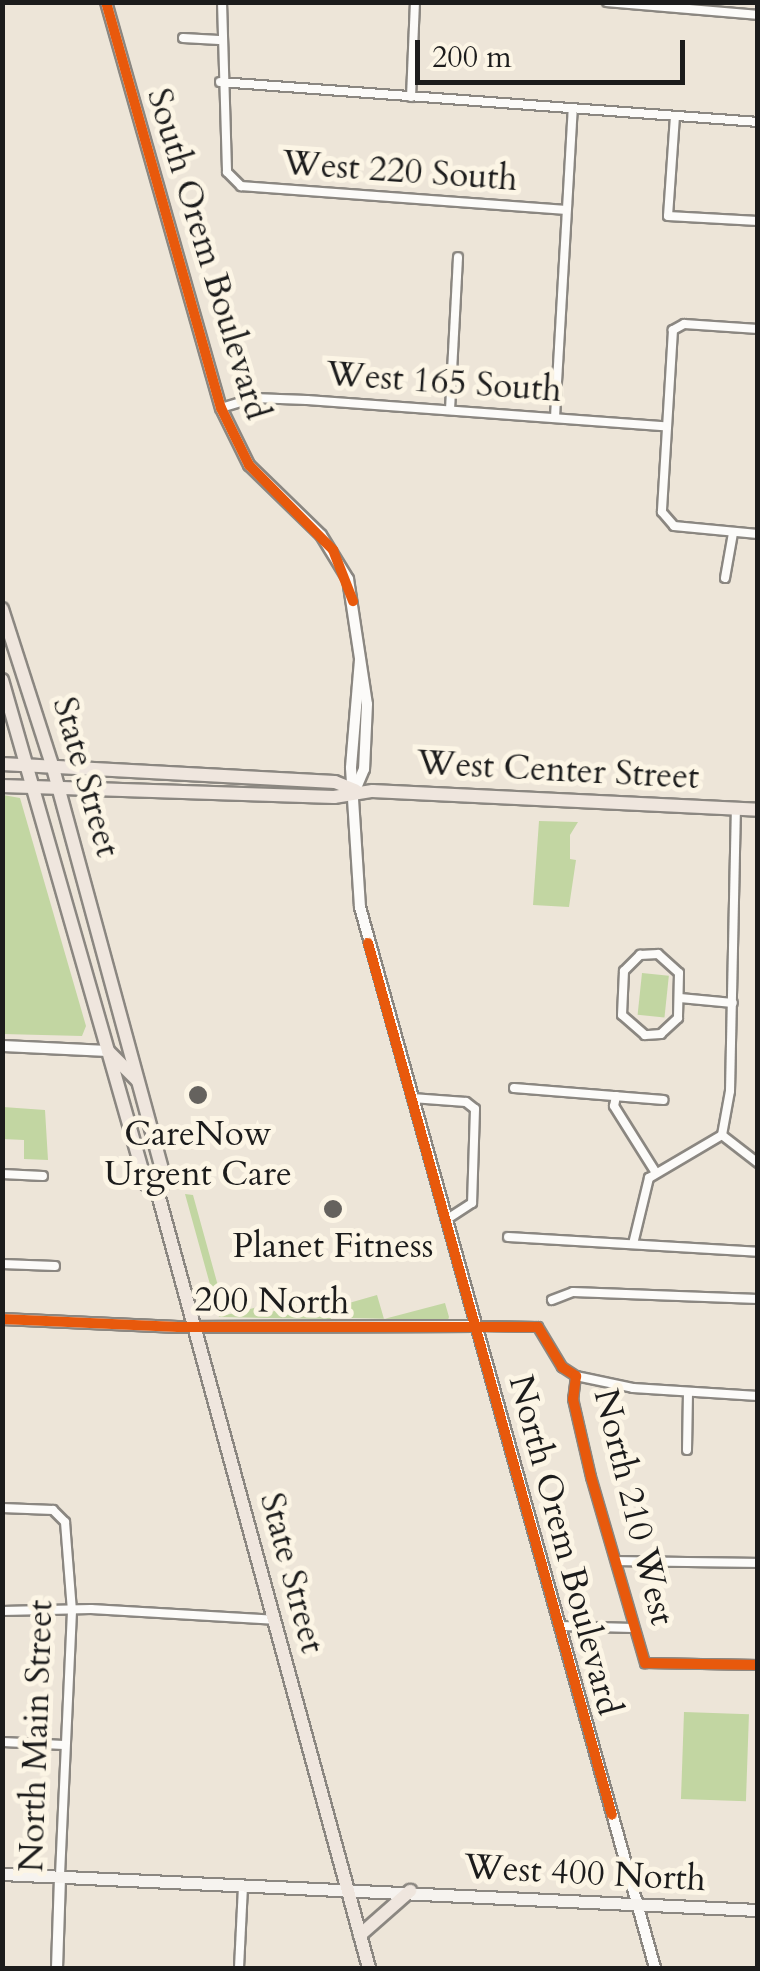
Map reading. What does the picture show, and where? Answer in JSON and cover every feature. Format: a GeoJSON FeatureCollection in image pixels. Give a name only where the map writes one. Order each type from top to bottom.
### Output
{"type":"FeatureCollection","features":[{"type":"Feature","properties":{"kind":"main road","name":"State Street"},"geometry":{"type":"LineString","coordinates":[[2,610],[59,788],[165,1179],[158,1194]]}},
{"type":"Feature","properties":{"kind":"main road","name":"State Street"},"geometry":{"type":"LineString","coordinates":[[2,680],[146,1184],[158,1194],[370,1968]]}},
{"type":"Feature","properties":{"kind":"main road","name":"West Center Street"},"geometry":{"type":"LineString","coordinates":[[2,764],[335,782],[355,790],[758,810]]}},
{"type":"Feature","properties":{"kind":"main road","name":"West Center Street"},"geometry":{"type":"LineString","coordinates":[[2,786],[334,797],[355,790]]}},
{"type":"Feature","properties":{"kind":"main road"},"geometry":{"type":"LineString","coordinates":[[108,1051],[138,1081]]}},
{"type":"Feature","properties":{"kind":"main road"},"geometry":{"type":"LineString","coordinates":[[2,1874],[243,1885]]}},
{"type":"Feature","properties":{"kind":"main road","name":"West 400 North"},"geometry":{"type":"LineString","coordinates":[[243,1885],[758,1910]]}},
{"type":"Feature","properties":{"kind":"main road"},"geometry":{"type":"LineString","coordinates":[[360,1935],[410,1892]]}},
{"type":"Feature","properties":{"kind":"street","name":"South Orem Boulevard"},"geometry":{"type":"LineString","coordinates":[[106,2],[221,408],[249,465],[333,550],[353,601],[367,715],[364,769],[355,790]]}},
{"type":"Feature","properties":{"kind":"street"},"geometry":{"type":"LineString","coordinates":[[222,2],[220,82],[758,122]]}},
{"type":"Feature","properties":{"kind":"street"},"geometry":{"type":"LineString","coordinates":[[410,96],[415,2]]}},
{"type":"Feature","properties":{"kind":"street"},"geometry":{"type":"LineString","coordinates":[[607,2],[758,14]]}},
{"type":"Feature","properties":{"kind":"street"},"geometry":{"type":"LineString","coordinates":[[184,38],[219,40]]}},
{"type":"Feature","properties":{"kind":"street","name":"West 220 South"},"geometry":{"type":"LineString","coordinates":[[220,82],[233,180],[248,188],[566,210]]}},
{"type":"Feature","properties":{"kind":"street"},"geometry":{"type":"LineString","coordinates":[[555,417],[573,109]]}},
{"type":"Feature","properties":{"kind":"street"},"geometry":{"type":"LineString","coordinates":[[675,116],[668,216],[758,222]]}},
{"type":"Feature","properties":{"kind":"street"},"geometry":{"type":"LineString","coordinates":[[450,410],[458,257]]}},
{"type":"Feature","properties":{"kind":"street"},"geometry":{"type":"LineString","coordinates":[[758,329],[684,324],[672,330],[664,426],[664,521],[758,534]]}},
{"type":"Feature","properties":{"kind":"street","name":"West 165 South"},"geometry":{"type":"LineString","coordinates":[[221,408],[254,398],[664,426]]}},
{"type":"Feature","properties":{"kind":"street"},"geometry":{"type":"LineString","coordinates":[[725,578],[733,533]]}},
{"type":"Feature","properties":{"kind":"street","name":"North Orem Boulevard"},"geometry":{"type":"LineString","coordinates":[[355,790],[352,863],[368,943],[655,1968]]}},
{"type":"Feature","properties":{"kind":"street"},"geometry":{"type":"LineString","coordinates":[[634,1244],[637,1209],[656,1173],[722,1134],[730,1091],[736,809]]}},
{"type":"Feature","properties":{"kind":"street"},"geometry":{"type":"LineString","coordinates":[[640,955],[665,956],[680,973],[680,998],[669,1030],[638,1033],[622,1015],[624,971],[640,955]]}},
{"type":"Feature","properties":{"kind":"street"},"geometry":{"type":"LineString","coordinates":[[680,998],[733,1003]]}},
{"type":"Feature","properties":{"kind":"street"},"geometry":{"type":"LineString","coordinates":[[2,1046],[108,1051]]}},
{"type":"Feature","properties":{"kind":"street"},"geometry":{"type":"LineString","coordinates":[[514,1088],[664,1100]]}},
{"type":"Feature","properties":{"kind":"street"},"geometry":{"type":"LineString","coordinates":[[616,1096],[614,1106],[656,1173]]}},
{"type":"Feature","properties":{"kind":"street"},"geometry":{"type":"LineString","coordinates":[[412,1098],[466,1102],[476,1115],[472,1203],[446,1220]]}},
{"type":"Feature","properties":{"kind":"street"},"geometry":{"type":"LineString","coordinates":[[722,1134],[758,1163]]}},
{"type":"Feature","properties":{"kind":"street"},"geometry":{"type":"LineString","coordinates":[[2,1174],[43,1176]]}},
{"type":"Feature","properties":{"kind":"street"},"geometry":{"type":"LineString","coordinates":[[508,1236],[758,1252]]}},
{"type":"Feature","properties":{"kind":"street"},"geometry":{"type":"LineString","coordinates":[[2,1264],[55,1266]]}},
{"type":"Feature","properties":{"kind":"street"},"geometry":{"type":"LineString","coordinates":[[552,1300],[572,1292],[758,1300]]}},
{"type":"Feature","properties":{"kind":"street","name":"200 North"},"geometry":{"type":"LineString","coordinates":[[2,1318],[195,1325],[477,1326]]}},
{"type":"Feature","properties":{"kind":"street","name":"North 210 West"},"geometry":{"type":"LineString","coordinates":[[477,1326],[530,1324],[547,1338],[562,1367],[576,1376],[573,1399],[645,1663],[758,1666]]}},
{"type":"Feature","properties":{"kind":"street"},"geometry":{"type":"LineString","coordinates":[[576,1376],[688,1393],[758,1396]]}},
{"type":"Feature","properties":{"kind":"street"},"geometry":{"type":"LineString","coordinates":[[687,1450],[688,1393]]}},
{"type":"Feature","properties":{"kind":"street","name":"North Main Street"},"geometry":{"type":"LineString","coordinates":[[2,1508],[53,1510],[65,1522],[72,1611],[57,1968]]}},
{"type":"Feature","properties":{"kind":"street"},"geometry":{"type":"LineString","coordinates":[[616,1560],[758,1563]]}},
{"type":"Feature","properties":{"kind":"street"},"geometry":{"type":"LineString","coordinates":[[2,1611],[274,1620]]}},
{"type":"Feature","properties":{"kind":"street"},"geometry":{"type":"LineString","coordinates":[[560,1626],[633,1628]]}},
{"type":"Feature","properties":{"kind":"street"},"geometry":{"type":"LineString","coordinates":[[2,1742],[66,1745]]}},
{"type":"Feature","properties":{"kind":"street"},"geometry":{"type":"LineString","coordinates":[[239,1968],[243,1885]]}},
{"type":"Feature","properties":{"kind":"green space"},"geometry":{"type":"Polygon","coordinates":[[[3,795],[20,798],[86,1026],[82,1036],[3,1034],[3,795]]]}},
{"type":"Feature","properties":{"kind":"green space"},"geometry":{"type":"Polygon","coordinates":[[[539,821],[578,822],[570,835],[570,859],[576,860],[569,907],[533,905],[539,821]]]}},
{"type":"Feature","properties":{"kind":"green space"},"geometry":{"type":"Polygon","coordinates":[[[642,973],[669,976],[664,1018],[638,1015],[642,973]]]}},
{"type":"Feature","properties":{"kind":"green space"},"geometry":{"type":"Polygon","coordinates":[[[3,1107],[45,1110],[48,1160],[24,1159],[24,1140],[3,1139],[3,1107]]]}},
{"type":"Feature","properties":{"kind":"green space"},"geometry":{"type":"Polygon","coordinates":[[[185,1194],[193,1195],[226,1315],[258,1307],[261,1315],[325,1296],[331,1319],[219,1317],[185,1194]]]}},
{"type":"Feature","properties":{"kind":"green space"},"geometry":{"type":"Polygon","coordinates":[[[377,1295],[384,1319],[346,1317],[342,1305],[377,1295]]]}},
{"type":"Feature","properties":{"kind":"green space"},"geometry":{"type":"Polygon","coordinates":[[[445,1303],[449,1317],[448,1320],[385,1319],[445,1303]]]}},
{"type":"Feature","properties":{"kind":"green space"},"geometry":{"type":"Polygon","coordinates":[[[684,1712],[749,1714],[746,1801],[681,1799],[684,1712]]]}},
{"type":"Feature","properties":{"kind":"cycle path"},"geometry":{"type":"LineString","coordinates":[[106,2],[221,408],[249,465],[333,550],[353,601]]}},
{"type":"Feature","properties":{"kind":"cycle path"},"geometry":{"type":"LineString","coordinates":[[368,943],[612,1815]]}},
{"type":"Feature","properties":{"kind":"cycle path"},"geometry":{"type":"LineString","coordinates":[[2,1319],[178,1327],[538,1327],[562,1367],[576,1376],[573,1399],[591,1477],[645,1663],[758,1665]]}},
{"type":"Feature","properties":{"kind":"place","name":"CareNow Urgent Care"},"geometry":{"type":"Point","coordinates":[198,1095]}},
{"type":"Feature","properties":{"kind":"place","name":"Planet Fitness"},"geometry":{"type":"Point","coordinates":[333,1209]}}]}
